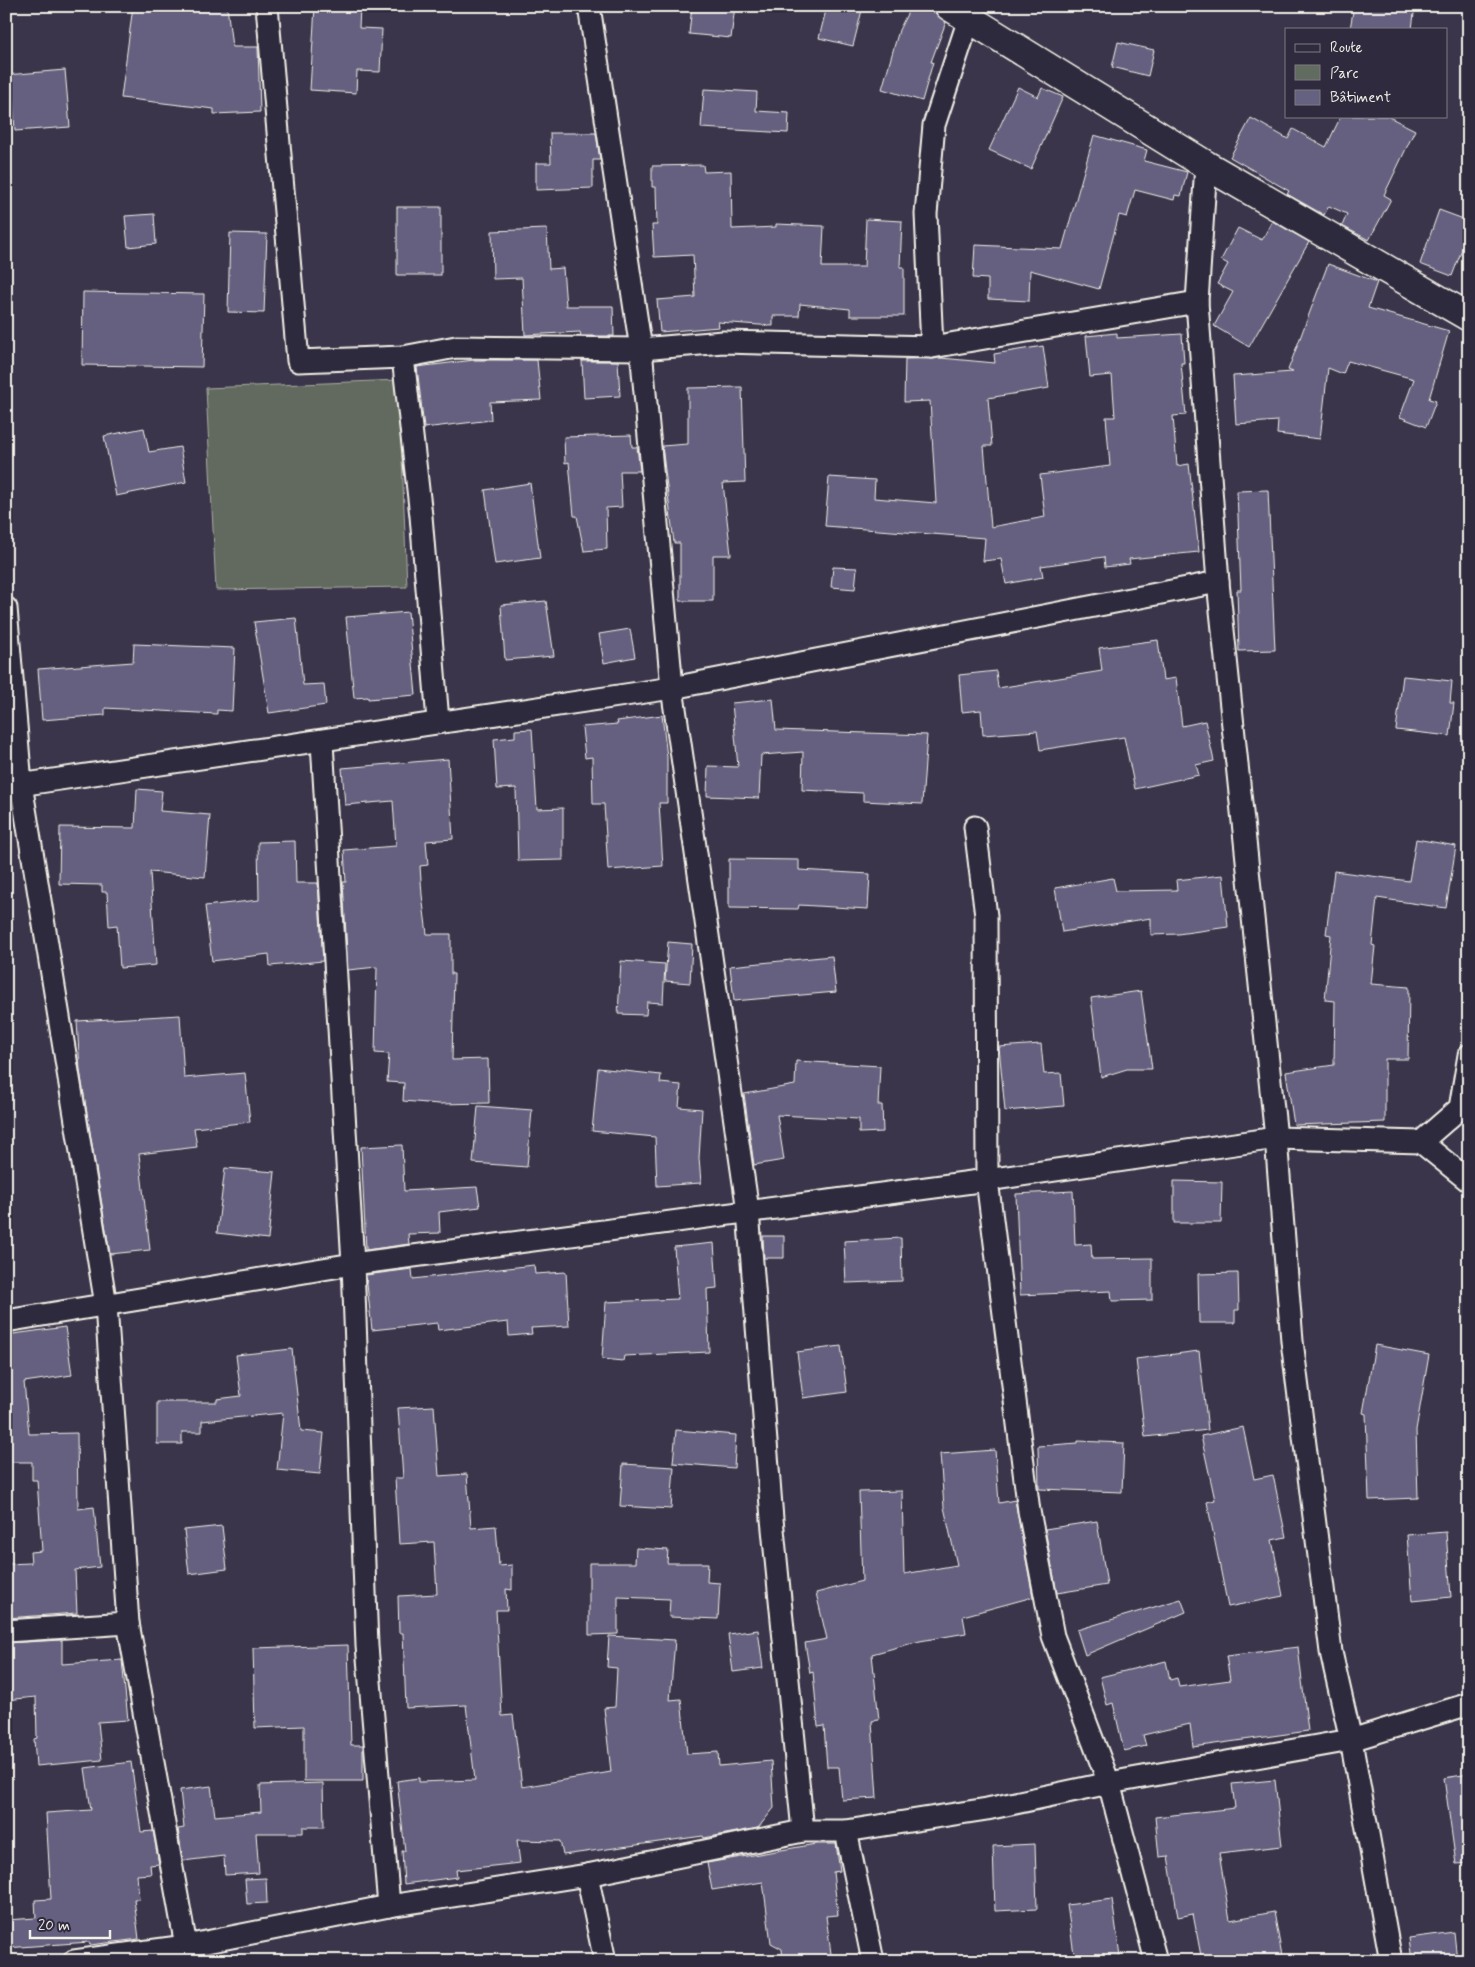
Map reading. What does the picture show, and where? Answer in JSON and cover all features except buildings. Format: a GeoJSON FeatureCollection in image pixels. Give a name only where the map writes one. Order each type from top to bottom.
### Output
{"type":"FeatureCollection","features":[{"type":"Feature","properties":{"kind":"main road"},"geometry":{"type":"LineString","coordinates":[[962,11],[1206,165],[1469,317]]}},
{"type":"Feature","properties":{"kind":"street"},"geometry":{"type":"LineString","coordinates":[[268,6],[298,361],[403,357],[456,347],[641,349],[723,342],[932,347],[1196,302]]}},
{"type":"Feature","properties":{"kind":"street"},"geometry":{"type":"LineString","coordinates":[[589,6],[641,349],[672,688],[748,1211],[772,1518],[803,1831]]}},
{"type":"Feature","properties":{"kind":"street"},"geometry":{"type":"LineString","coordinates":[[932,347],[926,214],[934,125],[962,11]]}},
{"type":"Feature","properties":{"kind":"street"},"geometry":{"type":"LineString","coordinates":[[1206,165],[1196,302],[1218,582],[1276,1138],[1292,1341],[1331,1652],[1352,1740],[1392,1961]]}},
{"type":"Feature","properties":{"kind":"street"},"geometry":{"type":"LineString","coordinates":[[403,357],[421,516],[438,722]]}},
{"type":"Feature","properties":{"kind":"street"},"geometry":{"type":"LineString","coordinates":[[14,785],[322,742],[438,722],[672,688],[1218,582]]}},
{"type":"Feature","properties":{"kind":"street"},"geometry":{"type":"LineString","coordinates":[[6,608],[14,785],[106,1305],[128,1623],[186,1946]]}},
{"type":"Feature","properties":{"kind":"street"},"geometry":{"type":"LineString","coordinates":[[322,742],[352,1264],[367,1646],[389,1906]]}},
{"type":"Feature","properties":{"kind":"street"},"geometry":{"type":"LineString","coordinates":[[976,827],[986,916],[987,1180],[1029,1511],[1053,1636],[1108,1783],[1156,1961]]}},
{"type":"Feature","properties":{"kind":"street"},"geometry":{"type":"LineString","coordinates":[[1421,1142],[1460,1108],[1469,1055]]}},
{"type":"Feature","properties":{"kind":"street"},"geometry":{"type":"LineString","coordinates":[[6,1321],[352,1264],[987,1180],[1276,1138],[1421,1142],[1469,1181]]}},
{"type":"Feature","properties":{"kind":"street"},"geometry":{"type":"LineString","coordinates":[[6,1631],[128,1623]]}},
{"type":"Feature","properties":{"kind":"street"},"geometry":{"type":"LineString","coordinates":[[74,1961],[186,1946],[389,1906],[587,1875],[803,1831],[846,1830],[987,1809],[1108,1783],[1352,1740],[1469,1704]]}},
{"type":"Feature","properties":{"kind":"street"},"geometry":{"type":"LineString","coordinates":[[846,1830],[874,1961]]}},
{"type":"Feature","properties":{"kind":"street"},"geometry":{"type":"LineString","coordinates":[[587,1875],[605,1961]]}},
{"type":"Feature","properties":{"kind":"green space"},"geometry":{"type":"Polygon","coordinates":[[[399,380],[407,587],[216,590],[206,388],[399,380]]]}}]}
